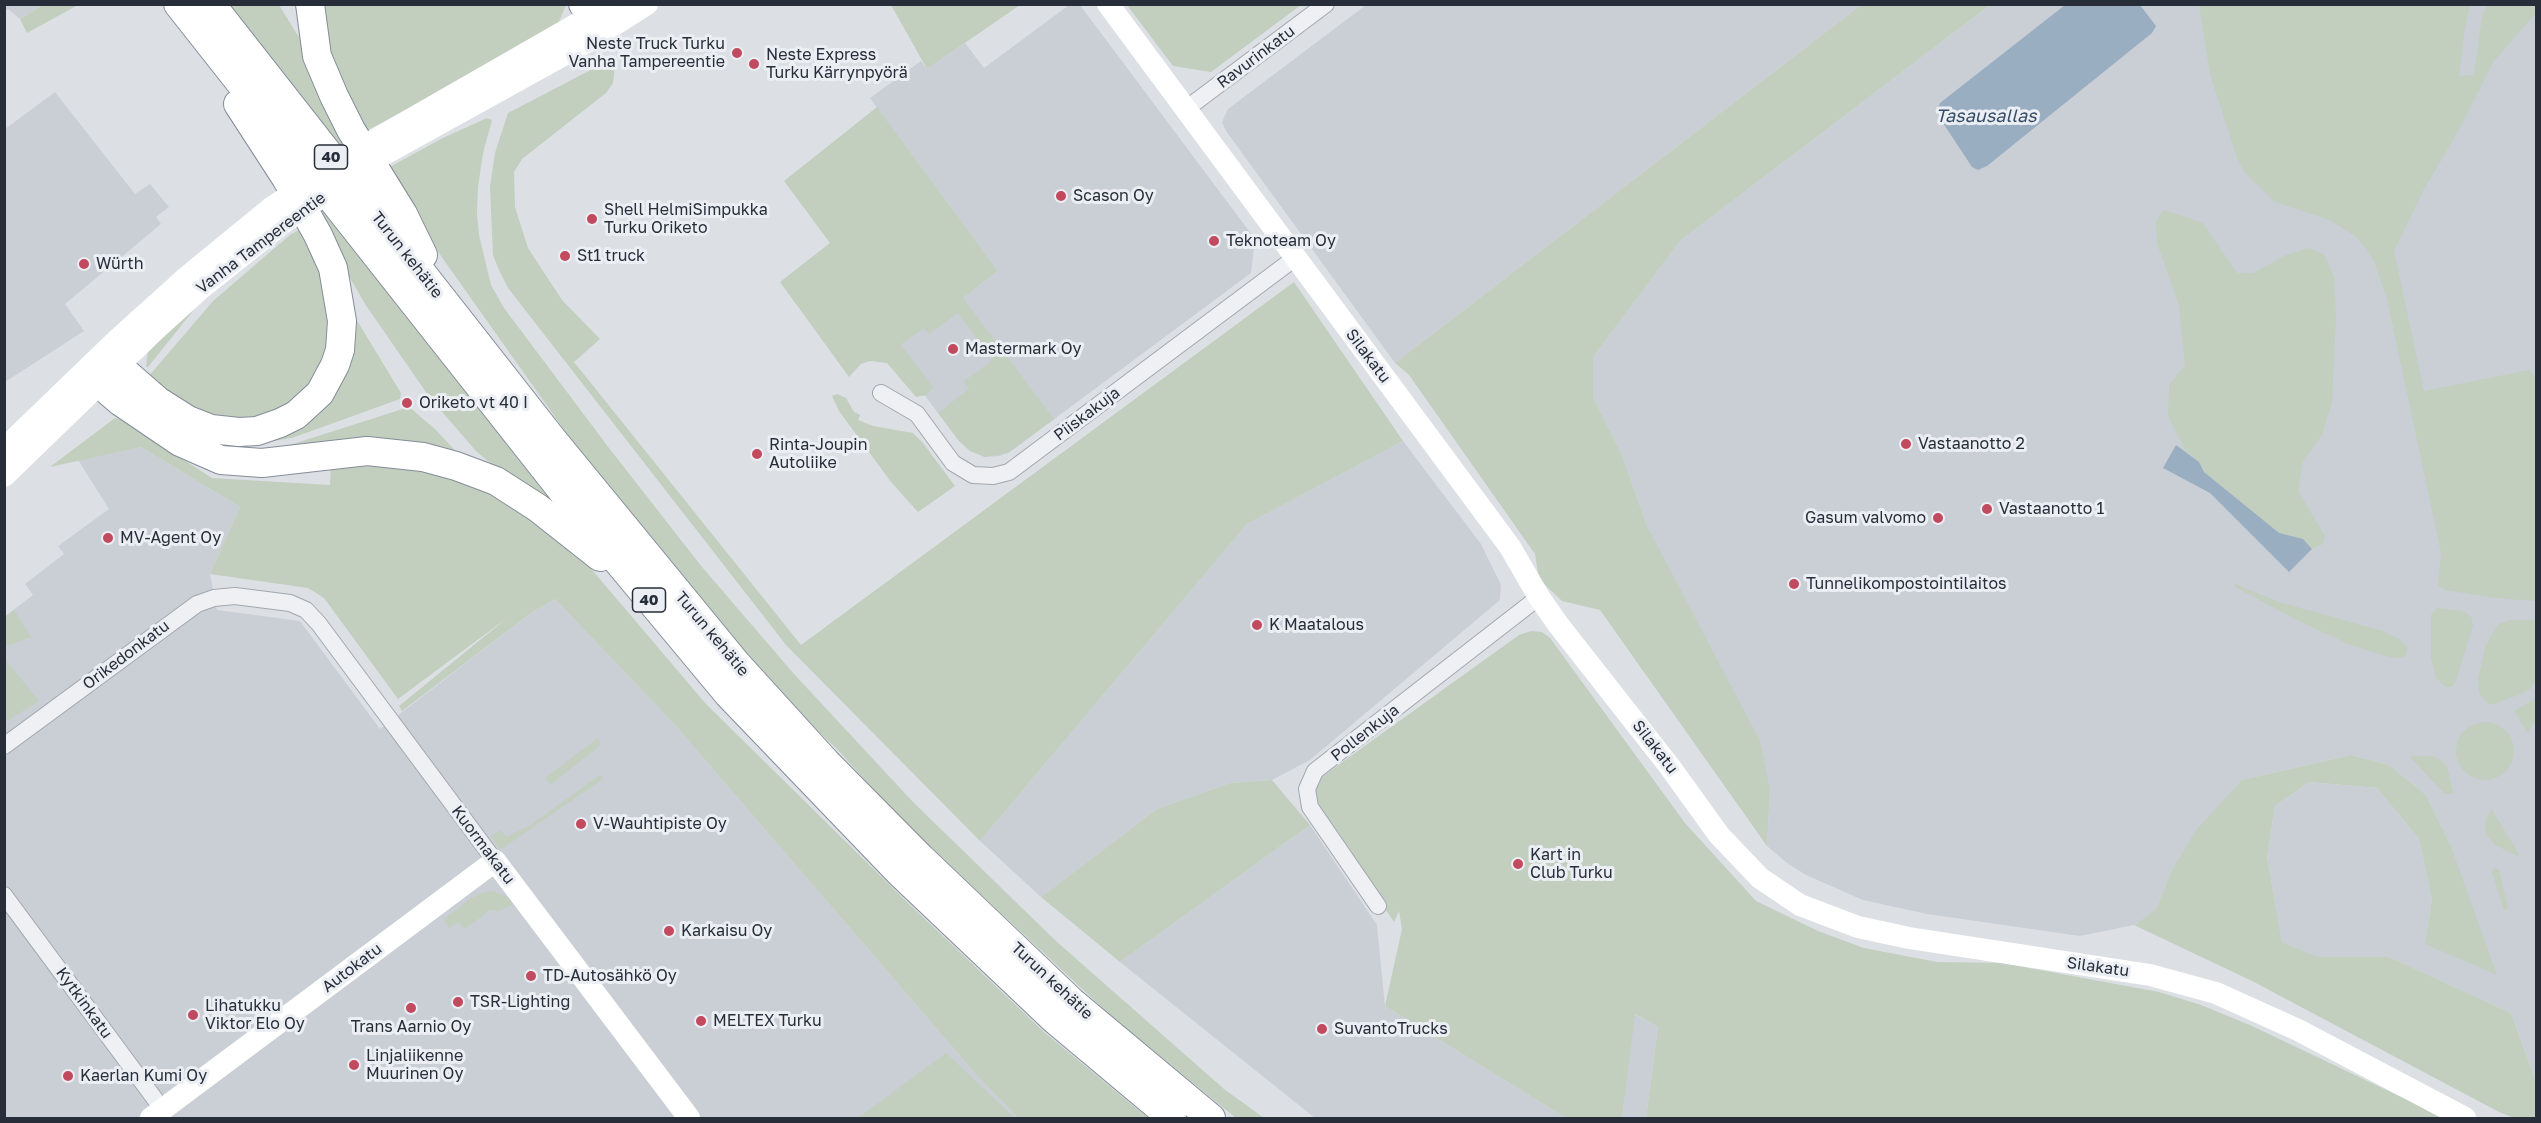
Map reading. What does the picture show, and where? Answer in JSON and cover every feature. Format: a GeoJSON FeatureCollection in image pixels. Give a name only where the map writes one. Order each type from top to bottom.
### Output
{"type":"FeatureCollection","features":[{"type":"Feature","properties":{"kind":"highway"},"geometry":{"type":"LineString","coordinates":[[310,4],[317,56],[334,96],[351,130],[403,214],[451,311]]}},
{"type":"Feature","properties":{"kind":"highway"},"geometry":{"type":"LineString","coordinates":[[104,371],[188,420],[211,429],[239,432],[265,428],[296,415],[320,393],[340,350],[341,308],[333,268],[318,235],[286,178],[249,125],[193,10]]}},
{"type":"Feature","properties":{"kind":"highway","name":"Turun kehätie"},"geometry":{"type":"LineString","coordinates":[[193,10],[451,311],[736,663],[826,762],[921,858],[1072,1002],[1211,1119]]}},
{"type":"Feature","properties":{"kind":"highway","name":"Turun kehätie"},"geometry":{"type":"LineString","coordinates":[[193,10],[637,585],[728,694],[899,872],[1055,1020],[1172,1119]]}},
{"type":"Feature","properties":{"kind":"highway"},"geometry":{"type":"LineString","coordinates":[[104,371],[121,402],[180,442],[221,460],[262,463],[367,451],[423,457],[496,481],[538,508],[637,585]]}},
{"type":"Feature","properties":{"kind":"street","name":"Vanha Tampereentie"},"geometry":{"type":"LineString","coordinates":[[4,476],[104,371],[188,276],[378,148],[604,11],[647,4]]}},
{"type":"Feature","properties":{"kind":"street","name":"Silakatu"},"geometry":{"type":"LineString","coordinates":[[1108,4],[1510,547],[1539,597],[1739,858],[1760,878],[1800,905],[1840,921],[1909,938],[2150,975],[2216,993],[2298,1030],[2465,1119]]}},
{"type":"Feature","properties":{"kind":"street","name":"Ravurinkatu"},"geometry":{"type":"LineString","coordinates":[[1186,109],[1326,4]]}},
{"type":"Feature","properties":{"kind":"street","name":"Piiskakuja"},"geometry":{"type":"LineString","coordinates":[[881,393],[916,414],[953,463],[973,474],[993,476],[1009,472],[1295,258]]}},
{"type":"Feature","properties":{"kind":"street","name":"Vanha Tampereentie"},"geometry":{"type":"LineString","coordinates":[[4,449],[104,371]]}},
{"type":"Feature","properties":{"kind":"street","name":"Orikedonkatu"},"geometry":{"type":"LineString","coordinates":[[4,746],[197,604],[222,597],[260,599]]}},
{"type":"Feature","properties":{"kind":"street","name":"Pollenkuja"},"geometry":{"type":"LineString","coordinates":[[1377,906],[1310,807],[1307,789],[1315,771],[1539,597]]}},
{"type":"Feature","properties":{"kind":"street","name":"Kuormakatu"},"geometry":{"type":"LineString","coordinates":[[260,599],[290,603],[306,610],[311,615],[689,1119]]}},
{"type":"Feature","properties":{"kind":"street","name":"Autokatu"},"geometry":{"type":"LineString","coordinates":[[157,1114],[495,861]]}},
{"type":"Feature","properties":{"kind":"street","name":"Kytkinkatu"},"geometry":{"type":"LineString","coordinates":[[4,896],[157,1114]]}},
{"type":"Feature","properties":{"kind":"shaded area"},"geometry":{"type":"Polygon","coordinates":[[[5,5],[43,5],[20,19],[8,9],[5,12],[5,5]]]}},
{"type":"Feature","properties":{"kind":"shaded area"},"geometry":{"type":"Polygon","coordinates":[[[1069,5],[1080,5],[1255,239],[1251,273],[1014,449],[1000,456],[985,457],[970,451],[959,441],[892,352],[998,271],[870,98],[921,61],[927,69],[965,43],[984,68],[1069,5]]]}},
{"type":"Feature","properties":{"kind":"shaded area"},"geometry":{"type":"Polygon","coordinates":[[[1366,5],[1861,5],[1395,363],[1226,131],[1222,122],[1228,109],[1366,5]]]}},
{"type":"Feature","properties":{"kind":"shaded area"},"geometry":{"type":"Polygon","coordinates":[[[1990,5],[2536,5],[2536,1082],[2511,1013],[2389,957],[2317,957],[2282,942],[2267,857],[2275,806],[2309,782],[2377,788],[2419,839],[2432,899],[2425,944],[2450,844],[2426,795],[2389,765],[2351,755],[2242,780],[2171,872],[2156,909],[2134,925],[2080,936],[1927,914],[1863,900],[1806,875],[1767,846],[1770,790],[1647,526],[1622,455],[1593,397],[1593,357],[1680,241],[1990,5]]]}},
{"type":"Feature","properties":{"kind":"shaded area"},"geometry":{"type":"Polygon","coordinates":[[[55,92],[135,194],[150,184],[169,207],[156,217],[161,224],[65,304],[84,331],[5,382],[5,129],[55,92]]]}},
{"type":"Feature","properties":{"kind":"shaded area"},"geometry":{"type":"Polygon","coordinates":[[[1403,441],[1481,544],[1501,585],[1500,600],[1310,760],[1272,780],[1230,783],[1157,809],[1041,897],[980,841],[1247,524],[1403,441]]]}},
{"type":"Feature","properties":{"kind":"shaded area"},"geometry":{"type":"Polygon","coordinates":[[[141,447],[240,507],[210,574],[217,610],[300,621],[380,729],[531,613],[555,599],[675,725],[980,1079],[1018,1118],[5,1118],[4,617],[33,595],[25,584],[64,554],[58,546],[109,509],[78,460],[141,447]]]}},
{"type":"Feature","properties":{"kind":"shaded area"},"geometry":{"type":"Polygon","coordinates":[[[1310,825],[1377,925],[1385,1006],[1566,1118],[1315,1118],[1120,962],[1310,825]]]}},
{"type":"Feature","properties":{"kind":"shaded area"},"geometry":{"type":"Polygon","coordinates":[[[1634,1014],[1658,1027],[1646,1118],[1622,1118],[1634,1014]]]}},
{"type":"Feature","properties":{"kind":"green space"},"geometry":{"type":"Polygon","coordinates":[[[43,5],[78,5],[27,33],[20,19],[43,5]]]}},
{"type":"Feature","properties":{"kind":"green space"},"geometry":{"type":"Polygon","coordinates":[[[226,5],[279,5],[305,47],[349,142],[340,147],[226,5]]]}},
{"type":"Feature","properties":{"kind":"green space"},"geometry":{"type":"Polygon","coordinates":[[[314,5],[566,5],[558,24],[544,37],[362,133],[346,108],[314,5]]]}},
{"type":"Feature","properties":{"kind":"green space"},"geometry":{"type":"Polygon","coordinates":[[[891,5],[1020,5],[927,69],[891,5]]]}},
{"type":"Feature","properties":{"kind":"green space"},"geometry":{"type":"Polygon","coordinates":[[[1127,5],[1301,5],[1211,72],[1173,66],[1127,5]]]}},
{"type":"Feature","properties":{"kind":"green space"},"geometry":{"type":"Polygon","coordinates":[[[1861,5],[1990,5],[1680,241],[1593,357],[1593,397],[1622,455],[1647,526],[1760,741],[1770,790],[1767,846],[1600,610],[1562,601],[1539,579],[1535,554],[1409,375],[1395,363],[1861,5]]]}},
{"type":"Feature","properties":{"kind":"green space"},"geometry":{"type":"Polygon","coordinates":[[[2199,5],[2470,5],[2459,76],[2474,75],[2482,16],[2487,5],[2536,5],[2536,13],[2494,61],[2455,137],[2424,189],[2394,251],[2424,391],[2529,370],[2536,378],[2536,601],[2495,598],[2445,590],[2438,585],[2441,553],[2387,299],[2374,261],[2358,238],[2330,220],[2275,202],[2246,174],[2238,161],[2210,74],[2199,5]]]}},
{"type":"Feature","properties":{"kind":"green space"},"geometry":{"type":"Polygon","coordinates":[[[608,61],[615,66],[613,83],[606,93],[522,159],[514,172],[515,207],[528,248],[562,300],[600,339],[574,362],[801,645],[1294,282],[1403,441],[1247,524],[980,841],[786,645],[508,288],[499,270],[493,255],[490,187],[495,153],[508,113],[608,61]]]}},
{"type":"Feature","properties":{"kind":"green space"},"geometry":{"type":"Polygon","coordinates":[[[877,107],[998,271],[963,298],[1054,419],[1008,453],[985,457],[970,451],[959,441],[938,413],[969,389],[964,381],[993,360],[958,313],[929,334],[924,328],[901,345],[933,387],[927,395],[916,397],[887,363],[870,361],[861,364],[849,377],[780,282],[830,243],[784,181],[877,107]]]}},
{"type":"Feature","properties":{"kind":"green space"},"geometry":{"type":"Polygon","coordinates":[[[487,118],[492,120],[483,153],[477,213],[479,235],[491,285],[504,308],[609,448],[702,567],[794,674],[913,802],[1056,941],[1224,1089],[1264,1118],[1236,1118],[1110,1015],[897,816],[838,750],[773,688],[582,455],[441,256],[386,169],[443,138],[487,118]]]}},
{"type":"Feature","properties":{"kind":"green space"},"geometry":{"type":"Polygon","coordinates":[[[324,209],[558,510],[501,472],[476,451],[430,398],[365,304],[314,215],[324,209]]]}},
{"type":"Feature","properties":{"kind":"green space"},"geometry":{"type":"Polygon","coordinates":[[[2164,210],[2203,223],[2237,273],[2253,273],[2286,255],[2309,248],[2324,254],[2334,277],[2336,317],[2332,402],[2322,435],[2303,461],[2298,491],[2325,536],[2323,544],[2312,549],[2303,539],[2279,533],[2204,472],[2199,462],[2185,450],[2168,415],[2169,385],[2185,365],[2179,305],[2157,243],[2156,221],[2164,210]]]}},
{"type":"Feature","properties":{"kind":"green space"},"geometry":{"type":"Polygon","coordinates":[[[304,227],[337,320],[314,390],[255,422],[202,416],[148,377],[213,301],[290,235],[304,227]]]}},
{"type":"Feature","properties":{"kind":"green space"},"geometry":{"type":"Polygon","coordinates":[[[213,286],[148,367],[146,367],[148,351],[213,286]]]}},
{"type":"Feature","properties":{"kind":"green space"},"geometry":{"type":"Polygon","coordinates":[[[350,309],[401,393],[400,399],[292,438],[268,442],[289,429],[350,309]]]}},
{"type":"Feature","properties":{"kind":"green space"},"geometry":{"type":"Polygon","coordinates":[[[837,394],[846,398],[854,412],[860,415],[858,420],[873,426],[913,433],[955,486],[918,512],[891,482],[839,411],[832,396],[837,394]]]}},
{"type":"Feature","properties":{"kind":"green space"},"geometry":{"type":"Polygon","coordinates":[[[409,407],[435,429],[464,460],[258,451],[293,444],[409,407]]]}},
{"type":"Feature","properties":{"kind":"green space"},"geometry":{"type":"Polygon","coordinates":[[[115,418],[122,420],[212,478],[330,485],[331,464],[400,464],[476,481],[576,551],[706,704],[908,903],[1044,1032],[1148,1118],[1018,1118],[980,1079],[675,725],[555,599],[531,613],[402,711],[399,706],[507,618],[398,699],[324,598],[308,588],[210,574],[240,507],[141,447],[50,467],[115,418]]]}},
{"type":"Feature","properties":{"kind":"green space"},"geometry":{"type":"Polygon","coordinates":[[[2235,584],[2279,602],[2383,631],[2407,646],[2407,654],[2403,657],[2392,658],[2348,644],[2295,619],[2235,587],[2235,584]]]}},
{"type":"Feature","properties":{"kind":"green space"},"geometry":{"type":"Polygon","coordinates":[[[2437,608],[2462,611],[2471,616],[2473,626],[2455,683],[2451,687],[2446,687],[2436,678],[2431,658],[2431,615],[2437,608]]]}},
{"type":"Feature","properties":{"kind":"green space"},"geometry":{"type":"Polygon","coordinates":[[[14,610],[31,637],[5,647],[5,617],[14,610]]]}},
{"type":"Feature","properties":{"kind":"green space"},"geometry":{"type":"Polygon","coordinates":[[[2510,620],[2536,620],[2536,680],[2531,688],[2523,693],[2495,704],[2488,704],[2479,693],[2478,680],[2485,647],[2499,624],[2510,620]]]}},
{"type":"Feature","properties":{"kind":"green space"},"geometry":{"type":"Polygon","coordinates":[[[1531,631],[1542,632],[1550,638],[1685,823],[1756,901],[1818,931],[1864,948],[1937,962],[2002,963],[2159,992],[2201,1005],[2252,1026],[2445,1118],[1646,1118],[1658,1027],[1635,1014],[1622,1118],[1566,1118],[1385,1006],[1402,929],[1399,911],[1394,922],[1318,807],[1314,792],[1316,784],[1323,776],[1519,635],[1531,631]]]}},
{"type":"Feature","properties":{"kind":"green space"},"geometry":{"type":"Polygon","coordinates":[[[5,659],[39,701],[4,722],[5,659]]]}},
{"type":"Feature","properties":{"kind":"green space"},"geometry":{"type":"Polygon","coordinates":[[[2536,698],[2536,719],[2528,733],[2514,711],[2536,698]]]}},
{"type":"Feature","properties":{"kind":"green space"},"geometry":{"type":"Polygon","coordinates":[[[2485,722],[2501,727],[2509,735],[2514,751],[2509,767],[2501,775],[2485,780],[2469,775],[2461,767],[2456,751],[2461,735],[2469,727],[2485,722]]]}},
{"type":"Feature","properties":{"kind":"green space"},"geometry":{"type":"Polygon","coordinates":[[[598,738],[601,745],[550,785],[545,778],[598,738]]]}},
{"type":"Feature","properties":{"kind":"green space"},"geometry":{"type":"Polygon","coordinates":[[[2351,755],[2389,765],[2426,795],[2450,844],[2497,975],[2425,944],[2432,899],[2419,839],[2377,788],[2309,782],[2275,806],[2267,857],[2282,942],[2318,957],[2389,957],[2511,1013],[2536,1082],[2536,1118],[2514,1118],[2499,1112],[2252,981],[2134,925],[2156,909],[2171,872],[2196,830],[2242,780],[2351,755]]]}},
{"type":"Feature","properties":{"kind":"green space"},"geometry":{"type":"Polygon","coordinates":[[[2409,756],[2431,756],[2441,760],[2447,767],[2453,791],[2451,794],[2445,794],[2409,756]]]}},
{"type":"Feature","properties":{"kind":"green space"},"geometry":{"type":"Polygon","coordinates":[[[600,775],[603,779],[500,850],[491,836],[501,830],[506,837],[529,826],[600,775]]]}},
{"type":"Feature","properties":{"kind":"green space"},"geometry":{"type":"Polygon","coordinates":[[[1272,780],[1310,825],[1120,962],[1041,897],[1157,809],[1230,783],[1272,780]]]}},
{"type":"Feature","properties":{"kind":"green space"},"geometry":{"type":"Polygon","coordinates":[[[2491,808],[2519,854],[2517,856],[2495,845],[2486,834],[2485,824],[2491,808]]]}},
{"type":"Feature","properties":{"kind":"green space"},"geometry":{"type":"Polygon","coordinates":[[[2495,868],[2499,870],[2508,908],[2504,910],[2492,872],[2495,868]]]}},
{"type":"Feature","properties":{"kind":"green space"},"geometry":{"type":"Polygon","coordinates":[[[492,891],[508,897],[514,904],[500,911],[490,910],[465,929],[459,922],[449,928],[444,919],[470,899],[481,893],[492,891]]]}},
{"type":"Feature","properties":{"kind":"green space"},"geometry":{"type":"Polygon","coordinates":[[[946,1053],[1015,1118],[858,1118],[946,1053]]]}},
{"type":"Feature","properties":{"kind":"water","name":"Tasausallas"},"geometry":{"type":"Polygon","coordinates":[[[2065,5],[2140,5],[2156,26],[2152,33],[1987,166],[1978,170],[1972,167],[1941,120],[1937,111],[1940,103],[2065,5]]]}},
{"type":"Feature","properties":{"kind":"water"},"geometry":{"type":"Polygon","coordinates":[[[2176,445],[2199,462],[2204,472],[2279,533],[2303,539],[2312,549],[2289,572],[2210,493],[2163,468],[2176,445]]]}},
{"type":"Feature","properties":{"kind":"place","name":"Neste Truck Turku Vanha Tampereentie"},"geometry":{"type":"Point","coordinates":[737,53]}},
{"type":"Feature","properties":{"kind":"place","name":"Neste Express Turku Kärrynpyörä"},"geometry":{"type":"Point","coordinates":[754,64]}},
{"type":"Feature","properties":{"kind":"place","name":"Scason Oy"},"geometry":{"type":"Point","coordinates":[1061,196]}},
{"type":"Feature","properties":{"kind":"place","name":"Shell HelmiSimpukka Turku Oriketo"},"geometry":{"type":"Point","coordinates":[592,219]}},
{"type":"Feature","properties":{"kind":"place","name":"Teknoteam Oy"},"geometry":{"type":"Point","coordinates":[1214,241]}},
{"type":"Feature","properties":{"kind":"place","name":"St1 truck"},"geometry":{"type":"Point","coordinates":[565,256]}},
{"type":"Feature","properties":{"kind":"place","name":"Würth"},"geometry":{"type":"Point","coordinates":[84,264]}},
{"type":"Feature","properties":{"kind":"place","name":"Mastermark Oy"},"geometry":{"type":"Point","coordinates":[953,349]}},
{"type":"Feature","properties":{"kind":"place","name":"Oriketo vt 40 I"},"geometry":{"type":"Point","coordinates":[407,403]}},
{"type":"Feature","properties":{"kind":"place","name":"Vastaanotto 2"},"geometry":{"type":"Point","coordinates":[1906,444]}},
{"type":"Feature","properties":{"kind":"place","name":"Rinta-Joupin Autoliike"},"geometry":{"type":"Point","coordinates":[757,454]}},
{"type":"Feature","properties":{"kind":"place","name":"Vastaanotto 1"},"geometry":{"type":"Point","coordinates":[1987,509]}},
{"type":"Feature","properties":{"kind":"place","name":"Gasum valvomo"},"geometry":{"type":"Point","coordinates":[1938,518]}},
{"type":"Feature","properties":{"kind":"place","name":"MV-Agent Oy"},"geometry":{"type":"Point","coordinates":[108,538]}},
{"type":"Feature","properties":{"kind":"place","name":"Tunnelikompostointilaitos"},"geometry":{"type":"Point","coordinates":[1794,584]}},
{"type":"Feature","properties":{"kind":"place","name":"K Maatalous"},"geometry":{"type":"Point","coordinates":[1257,625]}},
{"type":"Feature","properties":{"kind":"place","name":"V-Wauhtipiste Oy"},"geometry":{"type":"Point","coordinates":[581,824]}},
{"type":"Feature","properties":{"kind":"place","name":"Kart in Club Turku"},"geometry":{"type":"Point","coordinates":[1518,864]}},
{"type":"Feature","properties":{"kind":"place","name":"Karkaisu Oy"},"geometry":{"type":"Point","coordinates":[669,931]}},
{"type":"Feature","properties":{"kind":"place","name":"TD-Autosähkö Oy"},"geometry":{"type":"Point","coordinates":[531,976]}},
{"type":"Feature","properties":{"kind":"place","name":"TSR-Lighting"},"geometry":{"type":"Point","coordinates":[458,1002]}},
{"type":"Feature","properties":{"kind":"place","name":"Trans Aarnio Oy"},"geometry":{"type":"Point","coordinates":[411,1008]}},
{"type":"Feature","properties":{"kind":"place","name":"Lihatukku Viktor Elo Oy"},"geometry":{"type":"Point","coordinates":[193,1015]}},
{"type":"Feature","properties":{"kind":"place","name":"MELTEX Turku"},"geometry":{"type":"Point","coordinates":[701,1021]}},
{"type":"Feature","properties":{"kind":"place","name":"SuvantoTrucks"},"geometry":{"type":"Point","coordinates":[1322,1029]}},
{"type":"Feature","properties":{"kind":"place","name":"Linjaliikenne Muurinen Oy"},"geometry":{"type":"Point","coordinates":[354,1065]}},
{"type":"Feature","properties":{"kind":"place","name":"Kaerlan Kumi Oy"},"geometry":{"type":"Point","coordinates":[68,1076]}}]}
